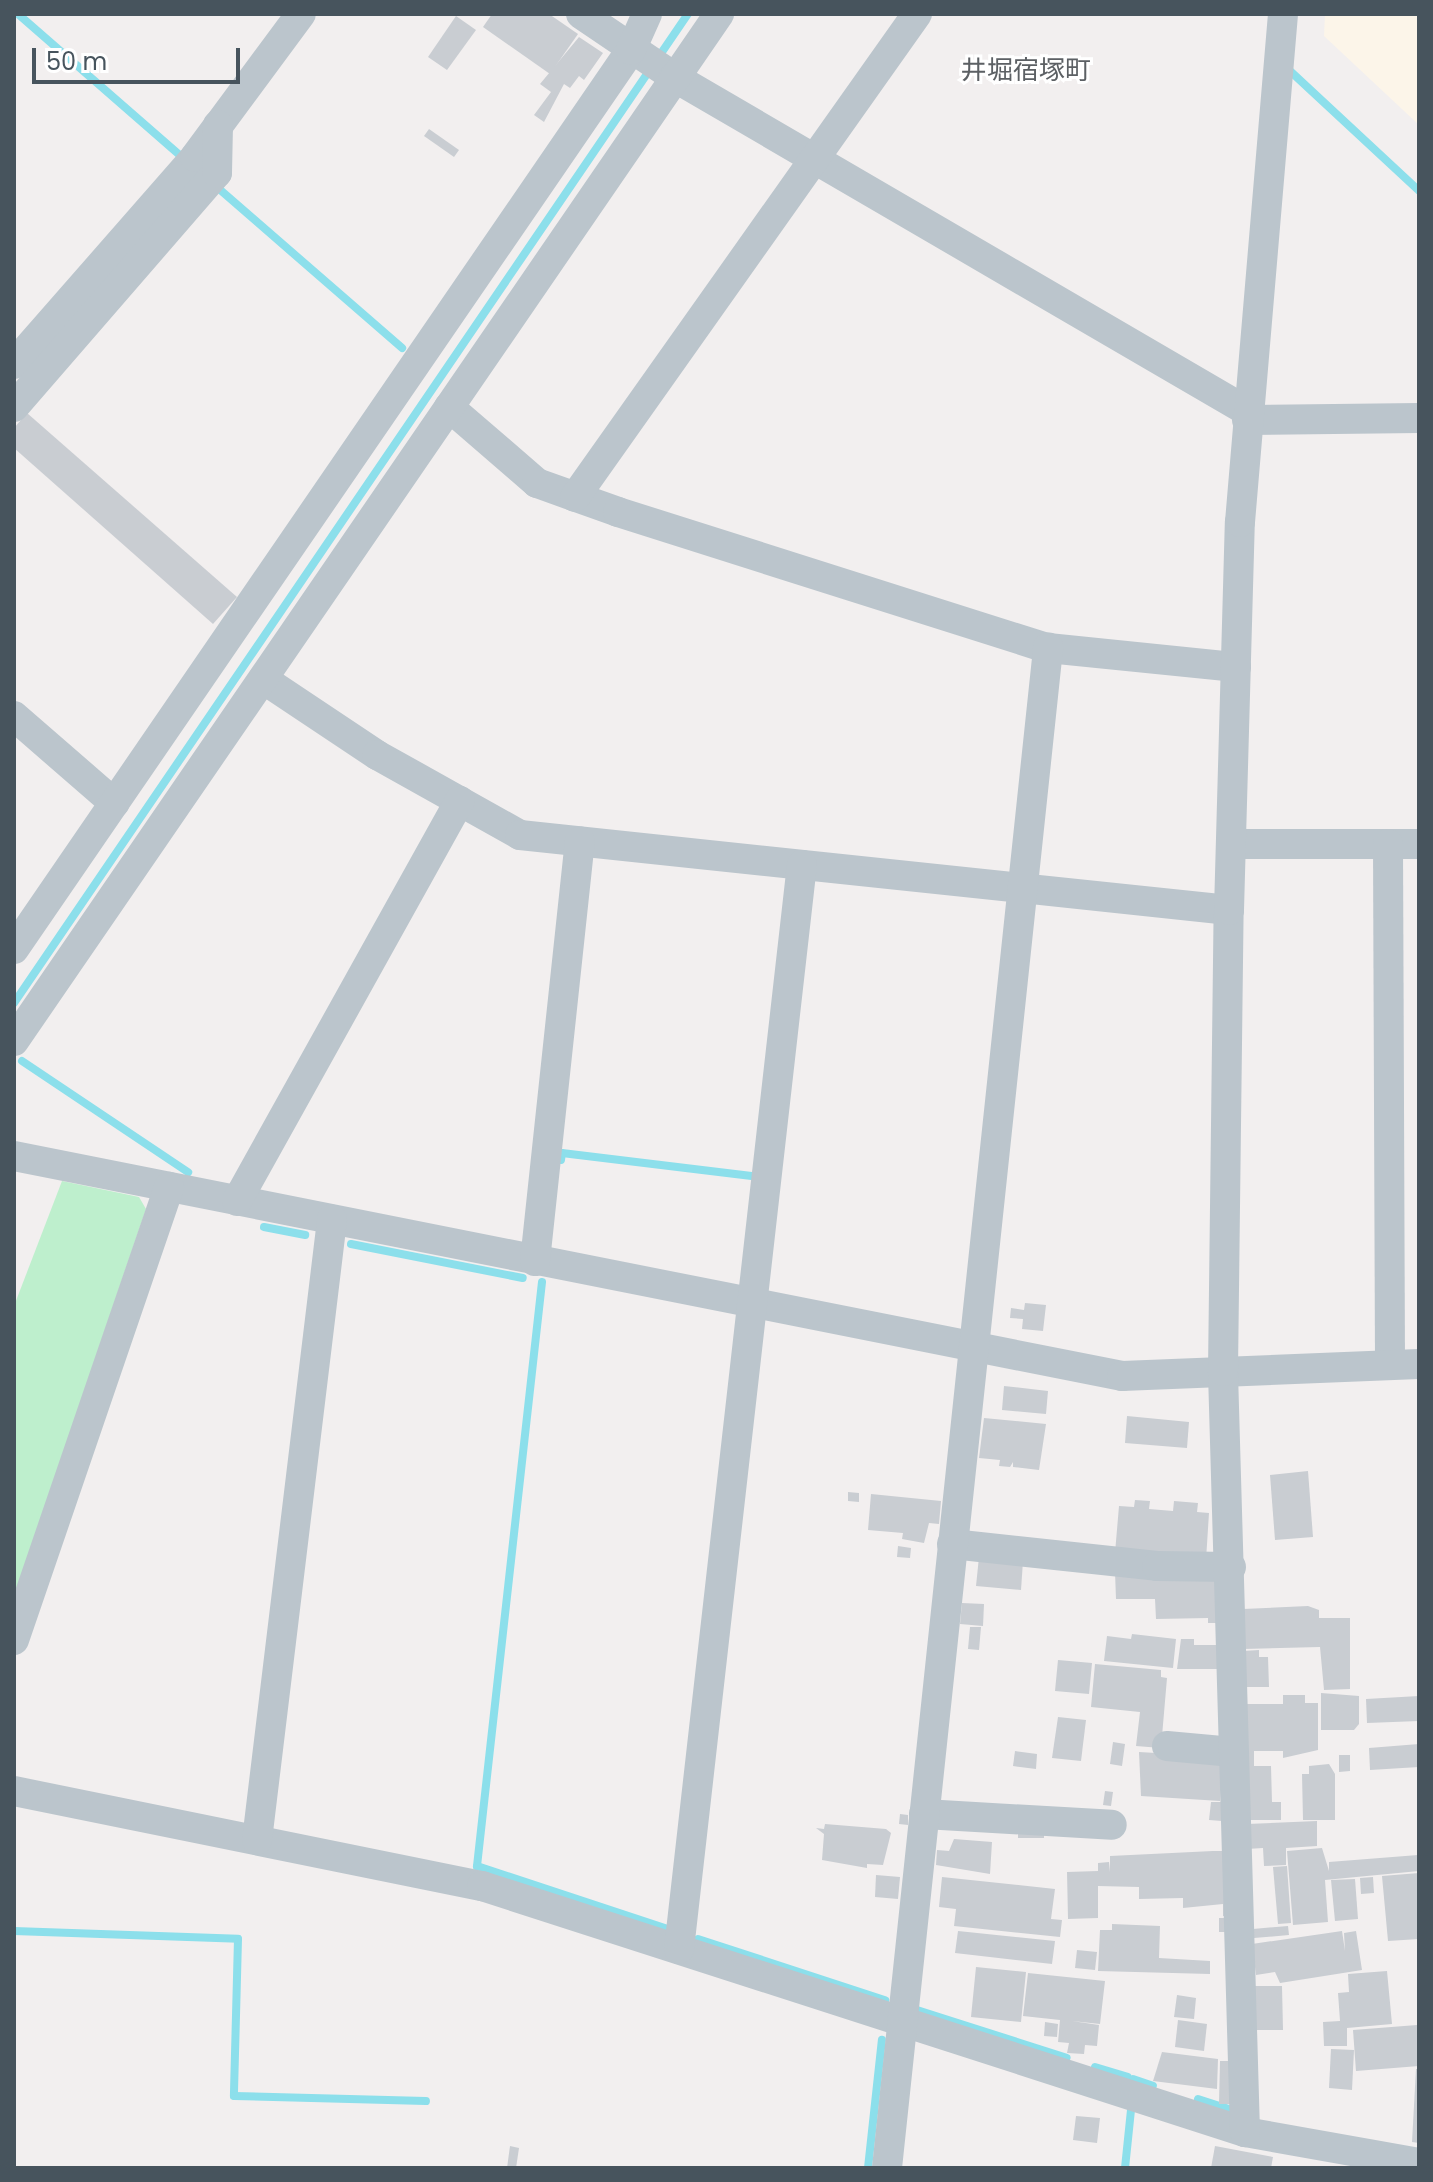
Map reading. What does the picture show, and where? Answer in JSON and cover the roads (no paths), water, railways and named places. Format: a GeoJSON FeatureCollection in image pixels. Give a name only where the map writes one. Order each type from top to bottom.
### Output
{"type":"FeatureCollection","features":[{"type":"Feature","properties":{"kind":"street"},"geometry":{"type":"LineString","coordinates":[[14,364],[218,125],[301,14]]}},
{"type":"Feature","properties":{"kind":"street"},"geometry":{"type":"LineString","coordinates":[[581,14],[653,64],[1247,415],[1419,418]]}},
{"type":"Feature","properties":{"kind":"street"},"geometry":{"type":"LineString","coordinates":[[14,1041],[449,407],[653,64],[647,14]]}},
{"type":"Feature","properties":{"kind":"street"},"geometry":{"type":"LineString","coordinates":[[14,949],[114,803],[653,64],[719,14]]}},
{"type":"Feature","properties":{"kind":"street"},"geometry":{"type":"LineString","coordinates":[[575,497],[917,14]]}},
{"type":"Feature","properties":{"kind":"street"},"geometry":{"type":"LineString","coordinates":[[1245,2132],[1242,1909],[1233,1752],[1231,1567],[1223,1371],[1229,910],[1247,415],[1283,14]]}},
{"type":"Feature","properties":{"kind":"street"},"geometry":{"type":"LineString","coordinates":[[14,407],[217,173],[218,125]]}},
{"type":"Feature","properties":{"kind":"street"},"geometry":{"type":"LineString","coordinates":[[449,407],[537,483],[575,497],[1048,648],[1236,667]]}},
{"type":"Feature","properties":{"kind":"street"},"geometry":{"type":"LineString","coordinates":[[887,2168],[1020,888],[1048,648]]}},
{"type":"Feature","properties":{"kind":"street"},"geometry":{"type":"LineString","coordinates":[[263,679],[377,755],[520,835],[1229,910]]}},
{"type":"Feature","properties":{"kind":"street"},"geometry":{"type":"LineString","coordinates":[[14,716],[114,803]]}},
{"type":"Feature","properties":{"kind":"street"},"geometry":{"type":"LineString","coordinates":[[237,1201],[460,801]]}},
{"type":"Feature","properties":{"kind":"street"},"geometry":{"type":"LineString","coordinates":[[535,1261],[580,841]]}},
{"type":"Feature","properties":{"kind":"street"},"geometry":{"type":"LineString","coordinates":[[1231,844],[1419,844]]}},
{"type":"Feature","properties":{"kind":"street"},"geometry":{"type":"LineString","coordinates":[[14,1156],[751,1306],[1122,1376],[1405,1364],[1388,844]]}},
{"type":"Feature","properties":{"kind":"street"},"geometry":{"type":"LineString","coordinates":[[679,1949],[802,865]]}},
{"type":"Feature","properties":{"kind":"street"},"geometry":{"type":"LineString","coordinates":[[14,1640],[169,1187]]}},
{"type":"Feature","properties":{"kind":"street"},"geometry":{"type":"LineString","coordinates":[[257,1840],[332,1220]]}},
{"type":"Feature","properties":{"kind":"street"},"geometry":{"type":"LineString","coordinates":[[952,1544],[1157,1566],[1231,1567]]}},
{"type":"Feature","properties":{"kind":"street"},"geometry":{"type":"LineString","coordinates":[[1167,1746],[1233,1752]]}},
{"type":"Feature","properties":{"kind":"street"},"geometry":{"type":"LineString","coordinates":[[14,1791],[482,1886],[1245,2132],[1366,2159],[1419,2163]]}},
{"type":"Feature","properties":{"kind":"street"},"geometry":{"type":"LineString","coordinates":[[924,1814],[1112,1825]]}},
{"type":"Feature","properties":{"kind":"waterway"},"geometry":{"type":"LineString","coordinates":[[18,14],[181,156]]}},
{"type":"Feature","properties":{"kind":"waterway"},"geometry":{"type":"LineString","coordinates":[[14,1003],[688,14]]}},
{"type":"Feature","properties":{"kind":"waterway"},"geometry":{"type":"LineString","coordinates":[[1289,70],[1419,191]]}},
{"type":"Feature","properties":{"kind":"waterway"},"geometry":{"type":"LineString","coordinates":[[218,188],[402,348]]}},
{"type":"Feature","properties":{"kind":"waterway"},"geometry":{"type":"LineString","coordinates":[[22,1061],[188,1172]]}},
{"type":"Feature","properties":{"kind":"waterway"},"geometry":{"type":"LineString","coordinates":[[561,1160],[562,1153],[752,1176]]}},
{"type":"Feature","properties":{"kind":"waterway"},"geometry":{"type":"LineString","coordinates":[[264,1227],[305,1235]]}},
{"type":"Feature","properties":{"kind":"waterway"},"geometry":{"type":"LineString","coordinates":[[351,1244],[523,1278]]}},
{"type":"Feature","properties":{"kind":"waterway"},"geometry":{"type":"LineString","coordinates":[[542,1282],[477,1866],[668,1929]]}},
{"type":"Feature","properties":{"kind":"waterway"},"geometry":{"type":"LineString","coordinates":[[14,1931],[238,1939],[234,2096],[426,2101]]}},
{"type":"Feature","properties":{"kind":"waterway"},"geometry":{"type":"LineString","coordinates":[[698,1939],[885,2000]]}},
{"type":"Feature","properties":{"kind":"waterway"},"geometry":{"type":"LineString","coordinates":[[917,2010],[1067,2058]]}},
{"type":"Feature","properties":{"kind":"waterway"},"geometry":{"type":"LineString","coordinates":[[868,2168],[882,2040]]}},
{"type":"Feature","properties":{"kind":"waterway"},"geometry":{"type":"LineString","coordinates":[[1095,2067],[1127,2077]]}},
{"type":"Feature","properties":{"kind":"waterway"},"geometry":{"type":"LineString","coordinates":[[1133,2079],[1153,2086]]}},
{"type":"Feature","properties":{"kind":"waterway"},"geometry":{"type":"LineString","coordinates":[[1198,2099],[1231,2110]]}},
{"type":"Feature","properties":{"kind":"waterway"},"geometry":{"type":"LineString","coordinates":[[1125,2168],[1131,2110]]}},
{"type":"Feature","properties":{"kind":"district","name":"井堀宿塚町"},"geometry":{"type":"Point","coordinates":[1026,71]}}]}
